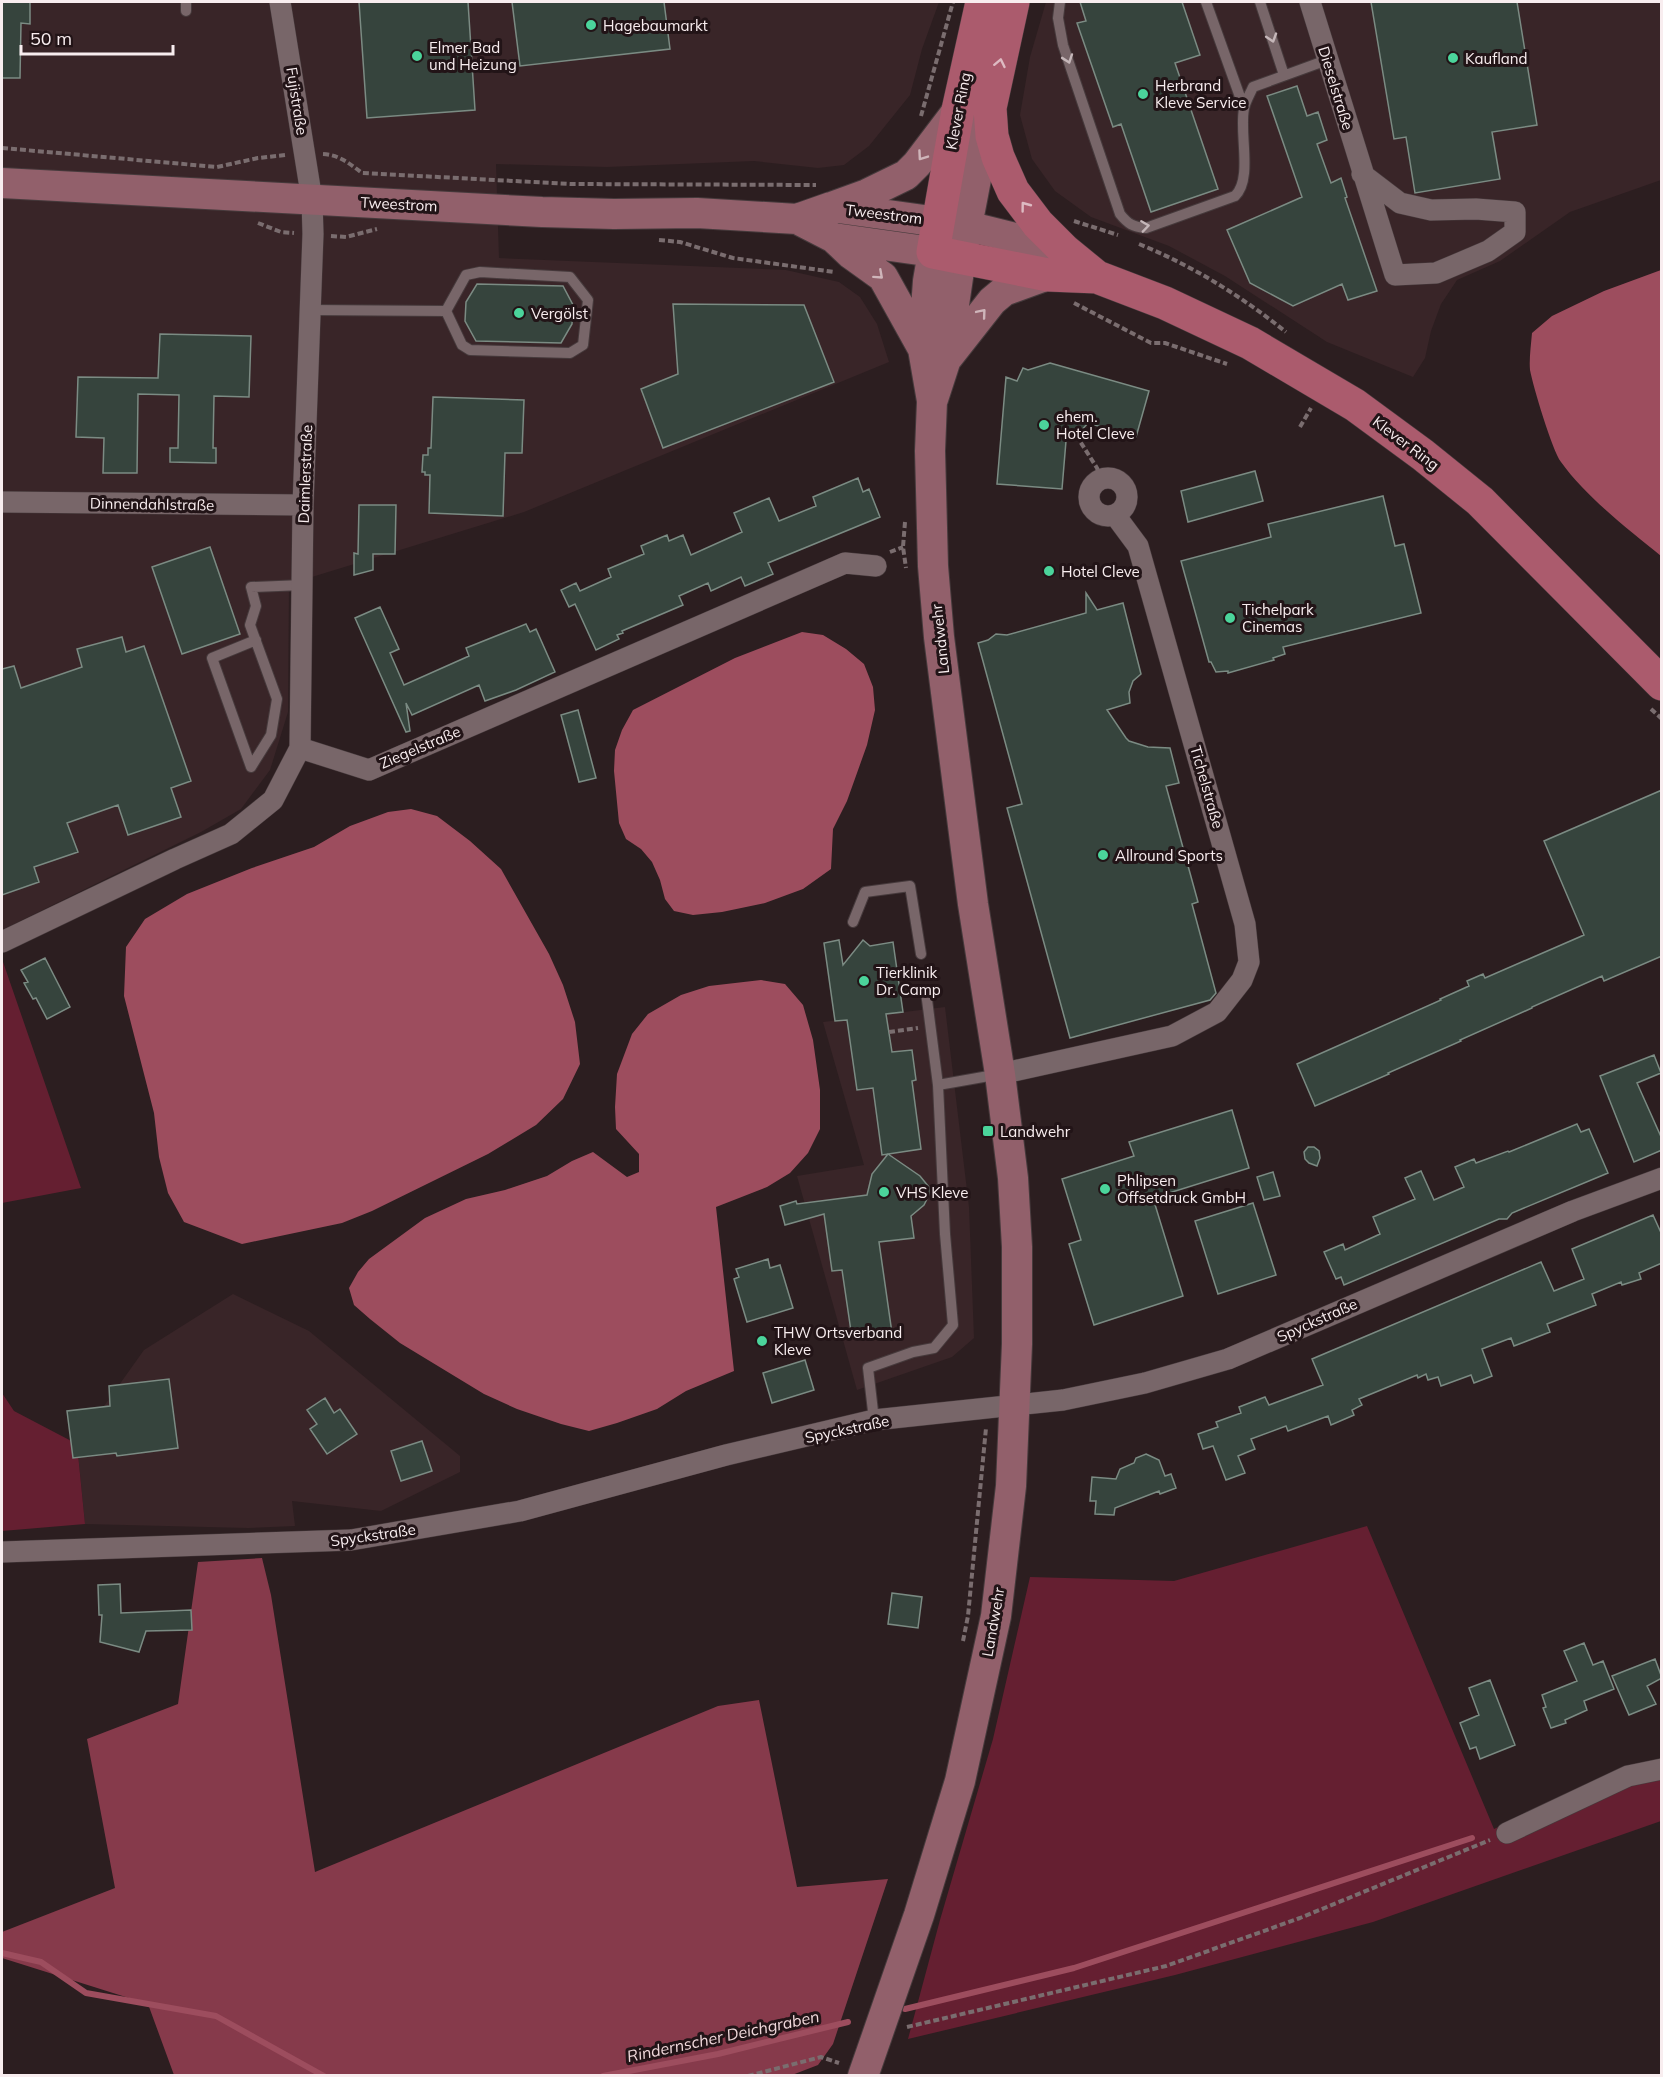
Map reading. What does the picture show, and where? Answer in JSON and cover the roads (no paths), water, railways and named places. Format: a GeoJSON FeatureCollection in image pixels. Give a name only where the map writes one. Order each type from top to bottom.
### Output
{"type":"FeatureCollection","features":[{"type":"Feature","properties":{"kind":"main road","name":"Klever Ring"},"geometry":{"type":"LineString","coordinates":[[950,239],[958,110],[982,2]]}},
{"type":"Feature","properties":{"kind":"main road","name":"Klever Ring"},"geometry":{"type":"LineString","coordinates":[[950,239],[990,108],[1013,2]]}},
{"type":"Feature","properties":{"kind":"main road","name":"Klever Ring"},"geometry":{"type":"LineString","coordinates":[[990,108],[992,136],[998,157],[1013,191],[1038,224],[1059,275]]}},
{"type":"Feature","properties":{"kind":"main road"},"geometry":{"type":"LineString","coordinates":[[825,196],[867,194],[906,175],[958,110]]}},
{"type":"Feature","properties":{"kind":"main road","name":"Tweestrom"},"geometry":{"type":"LineString","coordinates":[[2,183],[542,212],[697,213],[797,219],[834,238],[950,239]]}},
{"type":"Feature","properties":{"kind":"main road","name":"Tweestrom"},"geometry":{"type":"LineString","coordinates":[[797,219],[825,196],[950,239]]}},
{"type":"Feature","properties":{"kind":"main road"},"geometry":{"type":"LineString","coordinates":[[834,238],[851,254],[883,277],[935,354],[1004,291],[1059,275]]}},
{"type":"Feature","properties":{"kind":"main road","name":"Klever Ring"},"geometry":{"type":"LineString","coordinates":[[950,239],[1059,275],[1097,277],[1165,303],[1250,343],[1355,405],[1480,501],[1654,695]]}},
{"type":"Feature","properties":{"kind":"main road","name":"Landwehr"},"geometry":{"type":"LineString","coordinates":[[851,2069],[919,1915],[960,1781],[996,1616],[1011,1486],[1017,1344],[1017,1247],[1012,1178],[1000,1074],[974,904],[939,637],[933,566],[931,499],[935,354],[928,282],[950,239]]}},
{"type":"Feature","properties":{"kind":"street","name":"Fujistraße"},"geometry":{"type":"LineString","coordinates":[[280,2],[312,200]]}},
{"type":"Feature","properties":{"kind":"street","name":"Dieselstraße"},"geometry":{"type":"LineString","coordinates":[[1310,2],[1362,174],[1395,275],[1436,273],[1488,251],[1515,232],[1515,212],[1476,209],[1431,210],[1400,203],[1362,174]]}},
{"type":"Feature","properties":{"kind":"street","name":"Daimlerstraße"},"geometry":{"type":"LineString","coordinates":[[300,748],[303,505],[313,234],[312,200]]}},
{"type":"Feature","properties":{"kind":"street","name":"Tichelstraße"},"geometry":{"type":"LineString","coordinates":[[1000,1074],[1172,1036],[1217,1012],[1242,980],[1249,962],[1245,924],[1138,546],[1115,515],[1127,502],[1125,487],[1114,478],[1101,479]]}},
{"type":"Feature","properties":{"kind":"street","name":"Dinnendahlstraße"},"geometry":{"type":"LineString","coordinates":[[2,502],[303,505]]}},
{"type":"Feature","properties":{"kind":"street","name":"Ziegelstraße"},"geometry":{"type":"LineString","coordinates":[[300,748],[369,770],[845,563],[876,566]]}},
{"type":"Feature","properties":{"kind":"street"},"geometry":{"type":"LineString","coordinates":[[2,942],[231,834],[273,800],[300,748]]}},
{"type":"Feature","properties":{"kind":"street","name":"Spyckstraße"},"geometry":{"type":"LineString","coordinates":[[2,1552],[351,1540],[520,1511],[726,1455],[874,1420],[1063,1400],[1145,1383],[1228,1359],[1573,1211],[1662,1178]]}},
{"type":"Feature","properties":{"kind":"street"},"geometry":{"type":"LineString","coordinates":[[1507,1833],[1628,1776],[1662,1769]]}},
{"type":"Feature","properties":{"kind":"lane"},"geometry":{"type":"LineString","coordinates":[[1060,2],[1058,18],[1063,45],[1120,214],[1134,227],[1146,228],[1235,196],[1241,190],[1244,174],[1244,108],[1206,2]]}},
{"type":"Feature","properties":{"kind":"lane"},"geometry":{"type":"LineString","coordinates":[[1260,2],[1284,75]]}},
{"type":"Feature","properties":{"kind":"lane"},"geometry":{"type":"LineString","coordinates":[[1244,108],[1253,87],[1327,60]]}},
{"type":"Feature","properties":{"kind":"lane"},"geometry":{"type":"LineString","coordinates":[[480,272],[570,277],[588,300],[583,345],[570,352],[470,350],[462,345],[446,311],[466,275],[480,272]]}},
{"type":"Feature","properties":{"kind":"lane"},"geometry":{"type":"LineString","coordinates":[[310,310],[446,311]]}},
{"type":"Feature","properties":{"kind":"lane"},"geometry":{"type":"LineString","coordinates":[[255,640],[212,658],[251,767],[271,735],[277,699],[250,624],[255,606],[251,587],[303,585]]}},
{"type":"Feature","properties":{"kind":"lane"},"geometry":{"type":"LineString","coordinates":[[853,922],[865,892],[910,886],[921,954]]}},
{"type":"Feature","properties":{"kind":"lane"},"geometry":{"type":"LineString","coordinates":[[874,1420],[868,1368],[913,1352],[934,1348],[952,1325],[944,1211],[939,1085],[926,992]]}},
{"type":"Feature","properties":{"kind":"lane"},"geometry":{"type":"LineString","coordinates":[[939,1085],[1000,1074]]}},
{"type":"Feature","properties":{"kind":"waterway"},"geometry":{"type":"LineString","coordinates":[[905,2009],[1074,1968],[1472,1838]]}},
{"type":"Feature","properties":{"kind":"waterway","name":"Rindernscher Deichgraben"},"geometry":{"type":"LineString","coordinates":[[2,1953],[41,1962],[86,1993],[216,2016],[324,2076]]}},
{"type":"Feature","properties":{"kind":"waterway","name":"Rindernscher Deichgraben"},"geometry":{"type":"LineString","coordinates":[[603,2076],[718,2054],[848,2022]]}},
{"type":"Feature","properties":{"kind":"place","name":"Hagebaumarkt"},"geometry":{"type":"Point","coordinates":[591,25]}},
{"type":"Feature","properties":{"kind":"place","name":"Elmer Bad und Heizung"},"geometry":{"type":"Point","coordinates":[417,56]}},
{"type":"Feature","properties":{"kind":"place","name":"Kaufland"},"geometry":{"type":"Point","coordinates":[1453,58]}},
{"type":"Feature","properties":{"kind":"place","name":"Herbrand Kleve Service"},"geometry":{"type":"Point","coordinates":[1143,94]}},
{"type":"Feature","properties":{"kind":"place","name":"Vergölst"},"geometry":{"type":"Point","coordinates":[519,313]}},
{"type":"Feature","properties":{"kind":"place","name":"ehem. Hotel Cleve"},"geometry":{"type":"Point","coordinates":[1044,425]}},
{"type":"Feature","properties":{"kind":"place","name":"Hotel Cleve"},"geometry":{"type":"Point","coordinates":[1049,571]}},
{"type":"Feature","properties":{"kind":"place","name":"Tichelpark Cinemas"},"geometry":{"type":"Point","coordinates":[1230,618]}},
{"type":"Feature","properties":{"kind":"place","name":"Allround Sports"},"geometry":{"type":"Point","coordinates":[1103,855]}},
{"type":"Feature","properties":{"kind":"place","name":"Tierklinik Dr. Camp"},"geometry":{"type":"Point","coordinates":[864,981]}},
{"type":"Feature","properties":{"kind":"place","name":"Landwehr"},"geometry":{"type":"Point","coordinates":[988,1131]}},
{"type":"Feature","properties":{"kind":"place","name":"Phlipsen Offsetdruck GmbH"},"geometry":{"type":"Point","coordinates":[1105,1189]}},
{"type":"Feature","properties":{"kind":"place","name":"VHS Kleve"},"geometry":{"type":"Point","coordinates":[884,1192]}},
{"type":"Feature","properties":{"kind":"place","name":"THW Ortsverband Kleve"},"geometry":{"type":"Point","coordinates":[762,1341]}}]}
